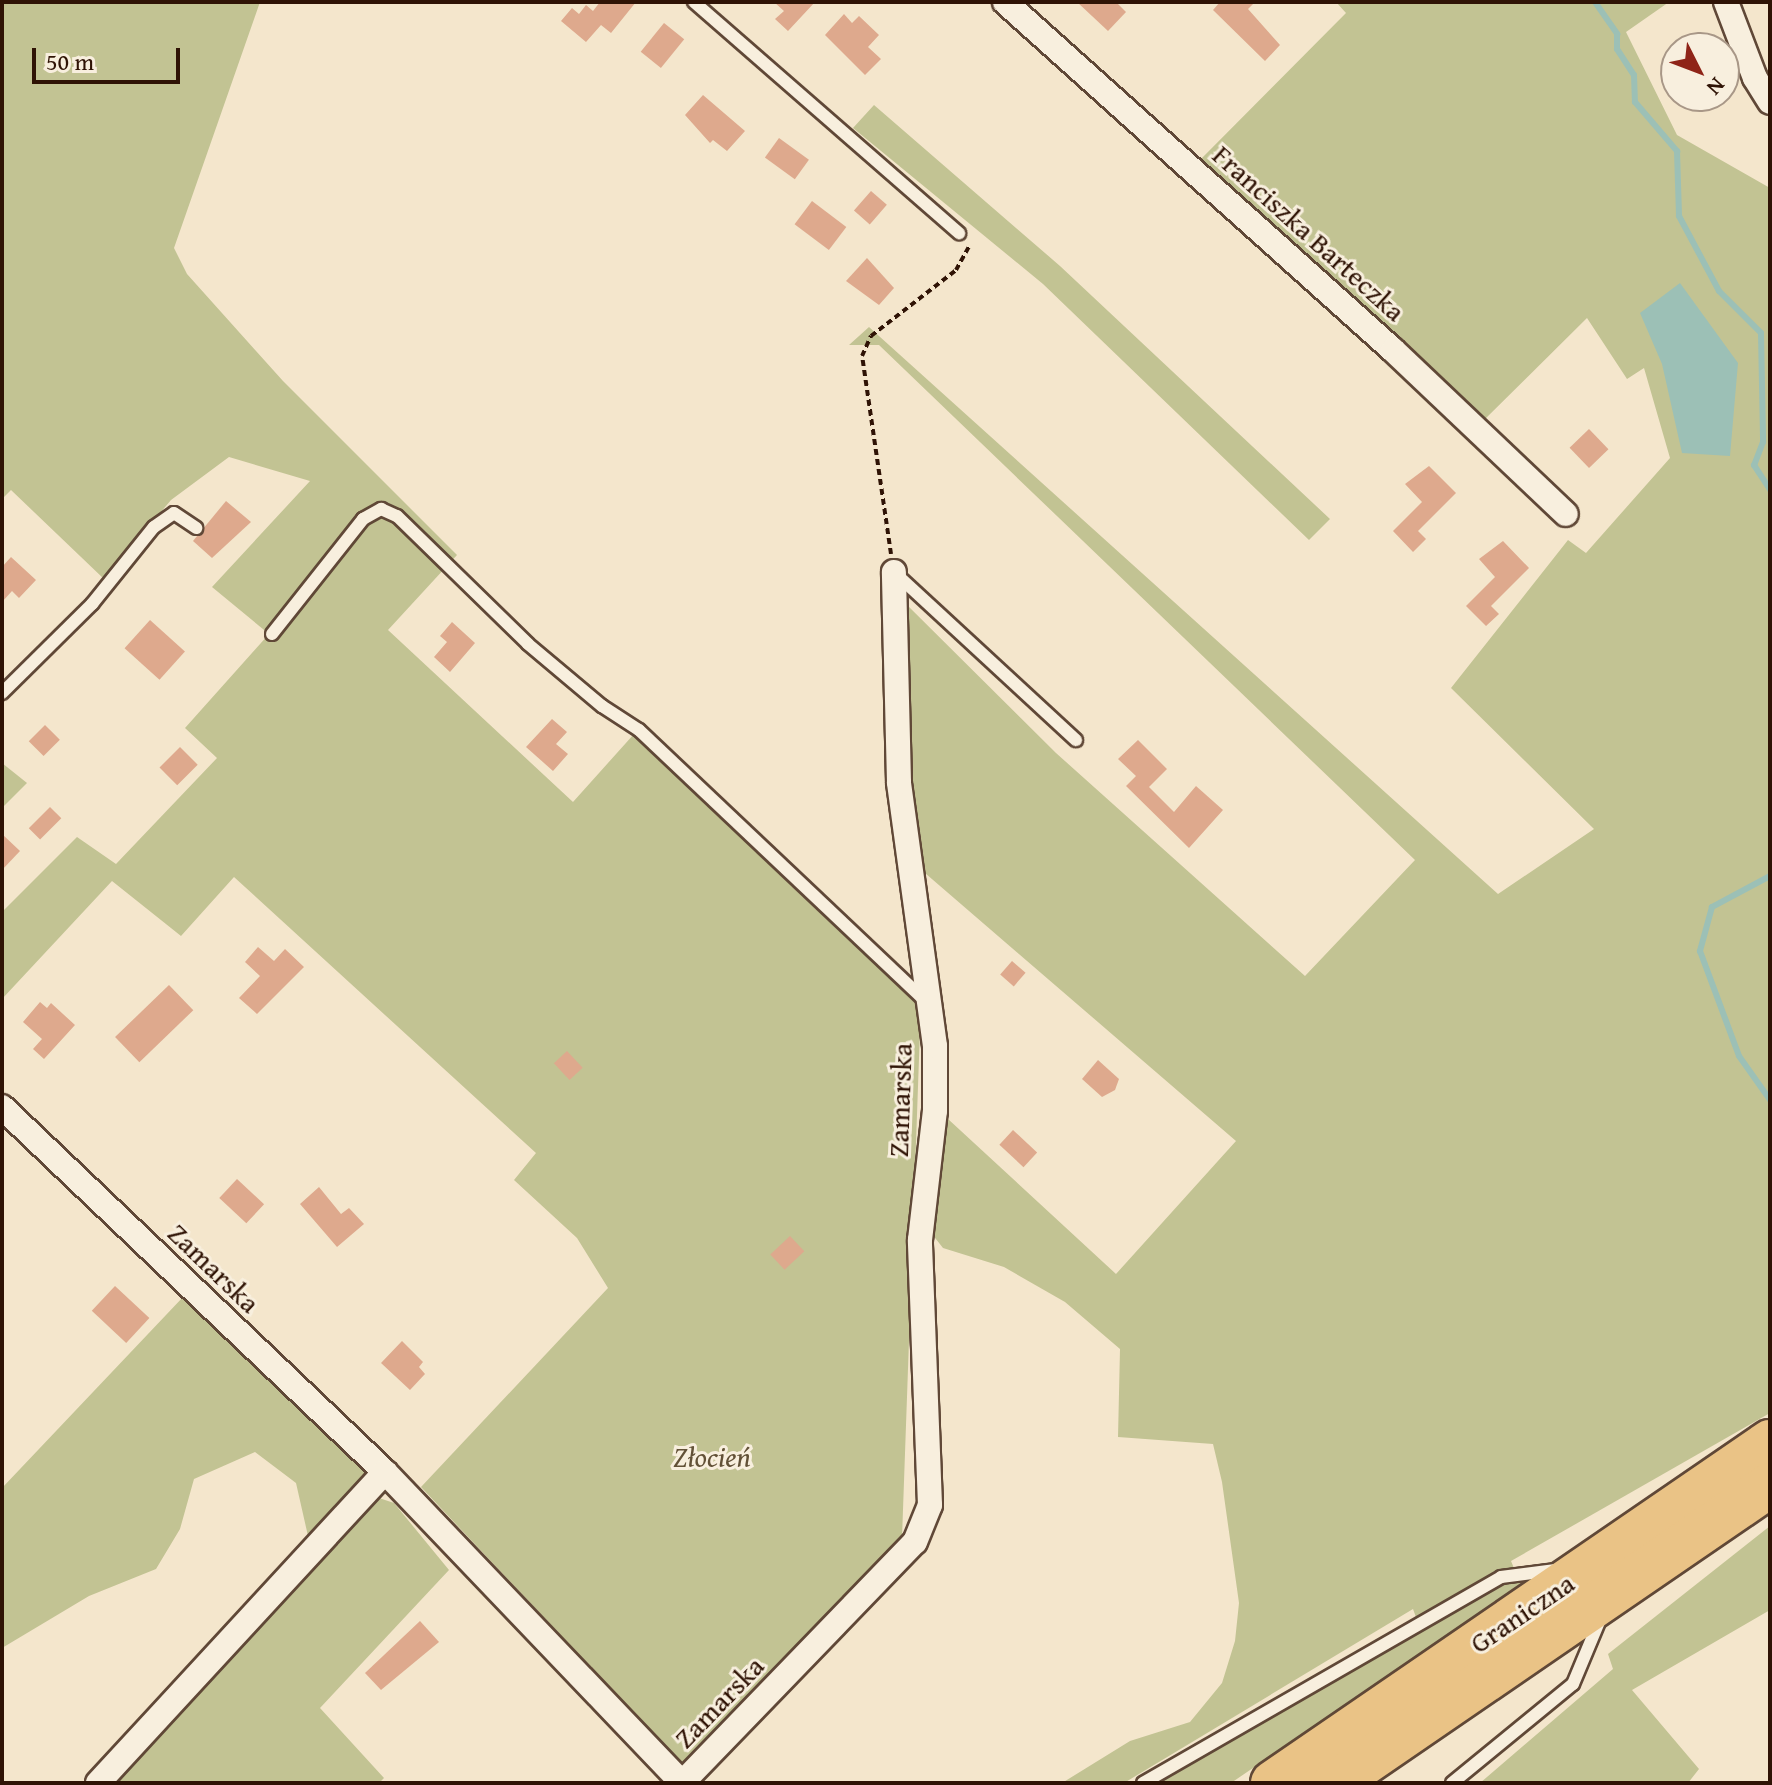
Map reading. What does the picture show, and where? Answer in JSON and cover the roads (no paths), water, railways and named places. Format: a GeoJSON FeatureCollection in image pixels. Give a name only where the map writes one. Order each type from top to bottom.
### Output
{"type":"FeatureCollection","features":[{"type":"Feature","properties":{"kind":"highway","name":"Graniczna"},"geometry":{"type":"LineString","coordinates":[[1335,1783],[1600,1580],[1770,1442]]}},
{"type":"Feature","properties":{"kind":"highway","name":"Graniczna"},"geometry":{"type":"LineString","coordinates":[[1273,1783],[1600,1580],[1770,1485]]}},
{"type":"Feature","properties":{"kind":"street","name":"Franciszka Barteczka"},"geometry":{"type":"LineString","coordinates":[[1005,2],[1325,288],[1566,514]]}},
{"type":"Feature","properties":{"kind":"street"},"geometry":{"type":"LineString","coordinates":[[1726,2],[1755,78],[1770,102]]}},
{"type":"Feature","properties":{"kind":"street","name":"Zamarska"},"geometry":{"type":"LineString","coordinates":[[2,1107],[385,1472],[682,1783],[915,1542],[930,1505],[920,1240],[935,1111],[935,1046],[926,1001],[899,782],[894,572]]}},
{"type":"Feature","properties":{"kind":"street"},"geometry":{"type":"LineString","coordinates":[[98,1783],[385,1472]]}},
{"type":"Feature","properties":{"kind":"lane"},"geometry":{"type":"LineString","coordinates":[[694,2],[959,233]]}},
{"type":"Feature","properties":{"kind":"lane"},"geometry":{"type":"LineString","coordinates":[[272,634],[363,519],[381,509],[397,516],[528,644],[602,706],[639,730],[926,1001]]}},
{"type":"Feature","properties":{"kind":"lane"},"geometry":{"type":"LineString","coordinates":[[2,693],[92,604],[154,527],[174,513],[196,528]]}},
{"type":"Feature","properties":{"kind":"lane"},"geometry":{"type":"LineString","coordinates":[[894,572],[1076,740]]}},
{"type":"Feature","properties":{"kind":"lane"},"geometry":{"type":"LineString","coordinates":[[1143,1783],[1501,1577],[1600,1580],[1573,1684],[1452,1783]]}},
{"type":"Feature","properties":{"kind":"water"},"geometry":{"type":"Polygon","coordinates":[[[1680,283],[1738,363],[1730,456],[1682,453],[1662,364],[1640,313],[1680,283]]]}},
{"type":"Feature","properties":{"kind":"waterway"},"geometry":{"type":"LineString","coordinates":[[1595,2],[1617,34],[1617,49],[1634,75],[1635,102],[1677,151],[1679,216],[1719,291],[1761,333],[1763,442],[1754,465],[1770,490]]}},
{"type":"Feature","properties":{"kind":"waterway"},"geometry":{"type":"LineString","coordinates":[[1770,876],[1712,907],[1700,951],[1739,1056],[1770,1100]]}},
{"type":"Feature","properties":{"kind":"park label","name":"Złocień"},"geometry":{"type":"Point","coordinates":[712,1457]}}]}
